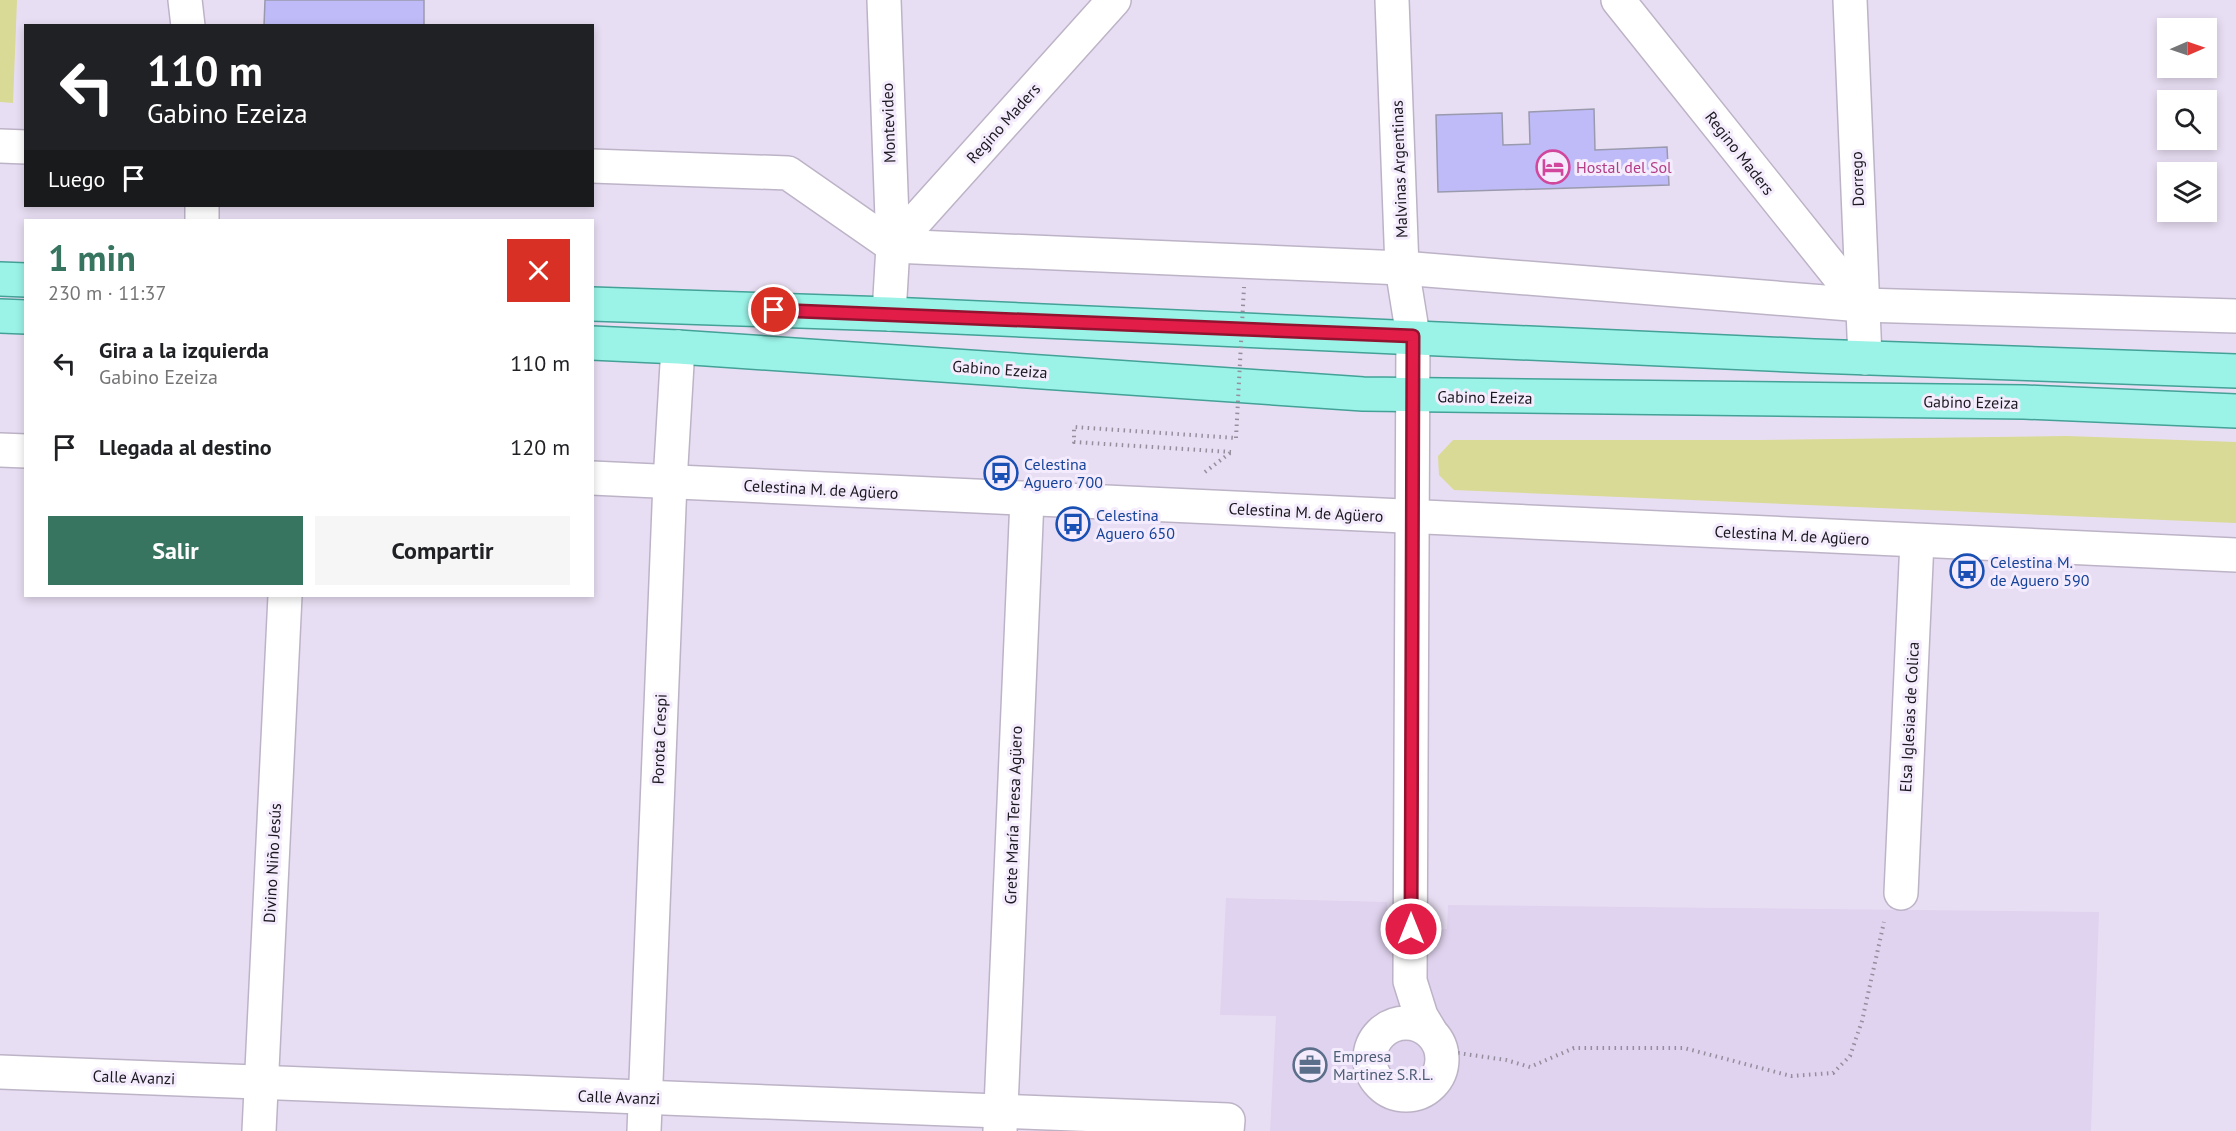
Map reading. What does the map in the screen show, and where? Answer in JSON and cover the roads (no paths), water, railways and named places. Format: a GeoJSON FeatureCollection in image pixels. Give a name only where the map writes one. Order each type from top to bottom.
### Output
{"type":"FeatureCollection","features":[{"type":"Feature","properties":{"kind":"main road"},"geometry":{"type":"LineString","coordinates":[[0,279],[24,280]]}},
{"type":"Feature","properties":{"kind":"main road"},"geometry":{"type":"LineString","coordinates":[[594,304],[1413,336],[1865,358],[2236,371]]}},
{"type":"Feature","properties":{"kind":"main road"},"geometry":{"type":"LineString","coordinates":[[0,316],[24,317]]}},
{"type":"Feature","properties":{"kind":"main road","name":"Gabino Ezeiza"},"geometry":{"type":"LineString","coordinates":[[594,343],[1412,396],[2000,402],[2236,411]]}},
{"type":"Feature","properties":{"kind":"street"},"geometry":{"type":"LineString","coordinates":[[185,0],[188,24]]}},
{"type":"Feature","properties":{"kind":"street","name":"Montevideo"},"geometry":{"type":"LineString","coordinates":[[884,0],[893,246],[889,314]]}},
{"type":"Feature","properties":{"kind":"street","name":"Regino Maders"},"geometry":{"type":"LineString","coordinates":[[893,246],[1114,0]]}},
{"type":"Feature","properties":{"kind":"street","name":"Malvinas Argentinas"},"geometry":{"type":"LineString","coordinates":[[1392,0],[1402,268],[1413,336],[1414,517],[1410,981]]}},
{"type":"Feature","properties":{"kind":"street","name":"Regino Maders"},"geometry":{"type":"LineString","coordinates":[[1618,0],[1862,305]]}},
{"type":"Feature","properties":{"kind":"street","name":"Dorrego"},"geometry":{"type":"LineString","coordinates":[[1850,0],[1865,358]]}},
{"type":"Feature","properties":{"kind":"street"},"geometry":{"type":"LineString","coordinates":[[0,146],[24,147]]}},
{"type":"Feature","properties":{"kind":"street"},"geometry":{"type":"LineString","coordinates":[[594,166],[788,173],[893,246],[1402,268],[1862,305],[2236,316]]}},
{"type":"Feature","properties":{"kind":"street","name":"Porota Crespi"},"geometry":{"type":"LineString","coordinates":[[644,1131],[670,482],[678,347]]}},
{"type":"Feature","properties":{"kind":"street"},"geometry":{"type":"LineString","coordinates":[[0,450],[24,451]]}},
{"type":"Feature","properties":{"kind":"street","name":"Celestina M. de Agüero"},"geometry":{"type":"LineString","coordinates":[[594,478],[2236,555]]}},
{"type":"Feature","properties":{"kind":"street","name":"Grete María Teresa Agüero"},"geometry":{"type":"LineString","coordinates":[[1000,1121],[1027,499]]}},
{"type":"Feature","properties":{"kind":"street","name":"Elsa Iglesias de Colica"},"geometry":{"type":"LineString","coordinates":[[1901,892],[1917,541]]}},
{"type":"Feature","properties":{"kind":"street","name":"Divino Niño Jesús"},"geometry":{"type":"LineString","coordinates":[[259,1131],[285,597]]}},
{"type":"Feature","properties":{"kind":"street"},"geometry":{"type":"LineString","coordinates":[[1410,981],[1420,1016],[1436,1041],[1442,1062],[1432,1085],[1421,1092],[1409,1095],[1397,1094],[1385,1089],[1376,1080],[1371,1069],[1370,1056],[1379,1034],[1398,1015],[1407,998],[1410,981]]}},
{"type":"Feature","properties":{"kind":"street"},"geometry":{"type":"LineString","coordinates":[[1387,1027],[1398,1023],[1420,1025],[1436,1041]]}},
{"type":"Feature","properties":{"kind":"street","name":"Calle Avanzi"},"geometry":{"type":"LineString","coordinates":[[0,1072],[645,1098],[1000,1121],[1228,1120],[1227,1131]]}},
{"type":"Feature","properties":{"kind":"place","name":"Hostal del Sol"},"geometry":{"type":"Point","coordinates":[1553,167]}},
{"type":"Feature","properties":{"kind":"place","name":"Celestina Aguero 700"},"geometry":{"type":"Point","coordinates":[1001,473]}},
{"type":"Feature","properties":{"kind":"place","name":"Celestina Aguero 650"},"geometry":{"type":"Point","coordinates":[1073,524]}},
{"type":"Feature","properties":{"kind":"place","name":"Celestina M. de Aguero 590"},"geometry":{"type":"Point","coordinates":[1967,571]}},
{"type":"Feature","properties":{"kind":"place","name":"Empresa Martinez S.R.L."},"geometry":{"type":"Point","coordinates":[1310,1065]}}]}
